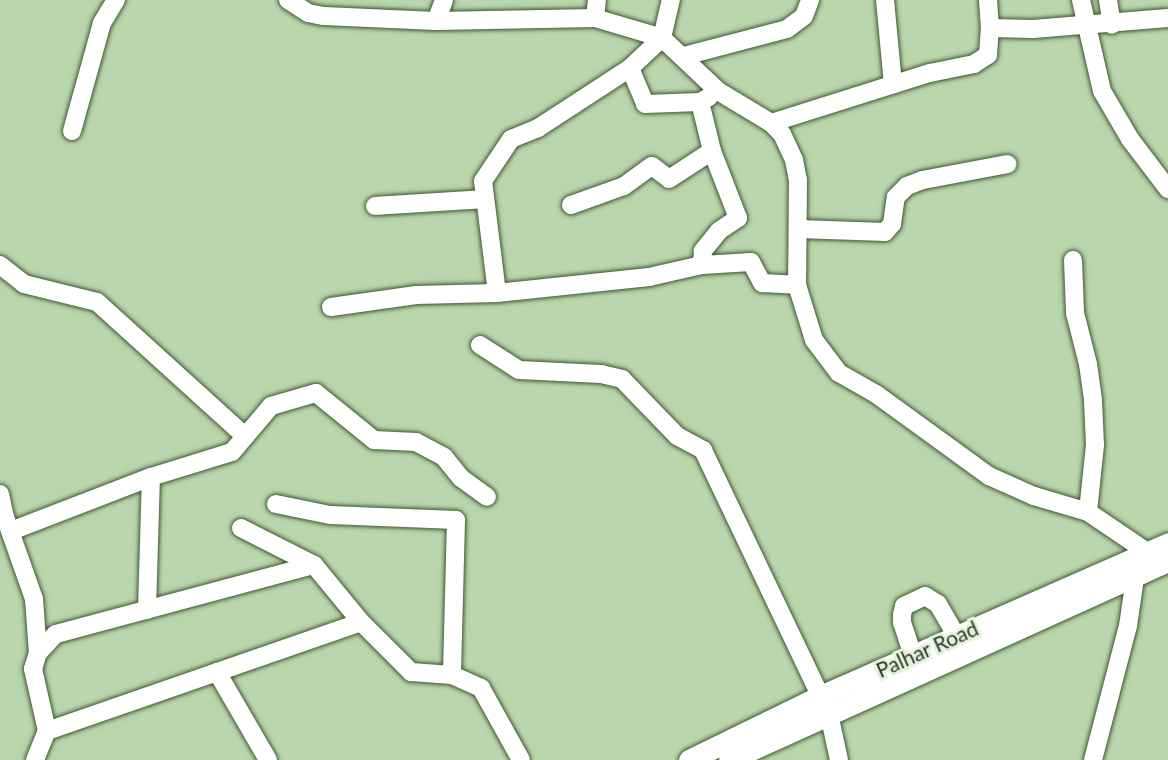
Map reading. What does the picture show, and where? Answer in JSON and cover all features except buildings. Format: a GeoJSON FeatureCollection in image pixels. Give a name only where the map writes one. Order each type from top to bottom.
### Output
{"type":"FeatureCollection","features":[{"type":"Feature","properties":{"kind":"main road","name":"Palhar Road"},"geometry":{"type":"LineString","coordinates":[[729,760],[913,656],[1146,551],[1167,558]]}},
{"type":"Feature","properties":{"kind":"main road","name":"Palhar Road"},"geometry":{"type":"LineString","coordinates":[[689,760],[1135,578],[1167,558]]}},
{"type":"Feature","properties":{"kind":"street"},"geometry":{"type":"LineString","coordinates":[[72,131],[102,23],[116,0]]}},
{"type":"Feature","properties":{"kind":"street"},"geometry":{"type":"LineString","coordinates":[[288,0],[308,13],[324,16],[436,21],[596,9],[662,38],[718,91],[771,123],[782,134],[794,160],[799,229],[797,285],[814,340],[839,373],[877,394],[989,476],[1034,496],[1088,512],[1146,551]]}},
{"type":"Feature","properties":{"kind":"street"},"geometry":{"type":"LineString","coordinates":[[436,21],[444,0]]}},
{"type":"Feature","properties":{"kind":"street"},"geometry":{"type":"LineString","coordinates":[[497,293],[483,180],[511,139],[538,128],[630,68],[662,38],[670,0]]}},
{"type":"Feature","properties":{"kind":"street"},"geometry":{"type":"LineString","coordinates":[[684,56],[787,29],[804,16],[810,0]]}},
{"type":"Feature","properties":{"kind":"street"},"geometry":{"type":"LineString","coordinates":[[886,0],[893,85]]}},
{"type":"Feature","properties":{"kind":"street"},"geometry":{"type":"LineString","coordinates":[[771,123],[984,59],[990,50],[988,0]]}},
{"type":"Feature","properties":{"kind":"street"},"geometry":{"type":"LineString","coordinates":[[1081,0],[1102,92],[1130,139],[1165,181]]}},
{"type":"Feature","properties":{"kind":"street"},"geometry":{"type":"LineString","coordinates":[[1108,0],[1112,25]]}},
{"type":"Feature","properties":{"kind":"street"},"geometry":{"type":"LineString","coordinates":[[990,28],[1112,25],[1168,18]]}},
{"type":"Feature","properties":{"kind":"street"},"geometry":{"type":"LineString","coordinates":[[630,68],[645,104],[700,102],[718,91]]}},
{"type":"Feature","properties":{"kind":"street"},"geometry":{"type":"LineString","coordinates":[[700,102],[712,151],[738,218],[719,231],[702,251],[702,265]]}},
{"type":"Feature","properties":{"kind":"street"},"geometry":{"type":"LineString","coordinates":[[571,205],[624,187],[652,166],[670,179],[712,151]]}},
{"type":"Feature","properties":{"kind":"street"},"geometry":{"type":"LineString","coordinates":[[799,229],[885,232],[892,224],[896,197],[907,186],[923,180],[1008,164]]}},
{"type":"Feature","properties":{"kind":"street"},"geometry":{"type":"LineString","coordinates":[[375,206],[485,199]]}},
{"type":"Feature","properties":{"kind":"street"},"geometry":{"type":"LineString","coordinates":[[1073,260],[1075,313],[1088,364],[1093,401],[1095,446],[1088,512]]}},
{"type":"Feature","properties":{"kind":"street"},"geometry":{"type":"LineString","coordinates":[[331,307],[416,295],[497,293],[649,277],[702,265],[751,262],[762,283],[797,285]]}},
{"type":"Feature","properties":{"kind":"street"},"geometry":{"type":"LineString","coordinates":[[0,265],[24,284],[97,302],[244,436]]}},
{"type":"Feature","properties":{"kind":"street"},"geometry":{"type":"LineString","coordinates":[[480,345],[519,370],[601,374],[622,379],[677,436],[703,450],[824,705],[839,760]]}},
{"type":"Feature","properties":{"kind":"street"},"geometry":{"type":"LineString","coordinates":[[10,531],[151,477],[232,452],[271,406],[316,393],[374,440],[416,442],[444,457],[461,478],[487,497]]}},
{"type":"Feature","properties":{"kind":"street"},"geometry":{"type":"LineString","coordinates":[[147,610],[151,477]]}},
{"type":"Feature","properties":{"kind":"street"},"geometry":{"type":"LineString","coordinates":[[0,494],[34,598],[38,653],[33,670],[47,731],[33,760]]}},
{"type":"Feature","properties":{"kind":"street"},"geometry":{"type":"LineString","coordinates":[[276,504],[330,515],[456,520],[452,675]]}},
{"type":"Feature","properties":{"kind":"street"},"geometry":{"type":"LineString","coordinates":[[241,528],[314,565],[361,622],[411,672],[452,675],[481,688],[521,760]]}},
{"type":"Feature","properties":{"kind":"street"},"geometry":{"type":"LineString","coordinates":[[38,653],[56,634],[314,565]]}},
{"type":"Feature","properties":{"kind":"street"},"geometry":{"type":"LineString","coordinates":[[1093,760],[1128,626],[1135,578]]}},
{"type":"Feature","properties":{"kind":"street"},"geometry":{"type":"LineString","coordinates":[[913,656],[901,623],[902,615],[904,606],[925,596],[938,604],[957,636]]}},
{"type":"Feature","properties":{"kind":"street"},"geometry":{"type":"LineString","coordinates":[[47,731],[361,622]]}},
{"type":"Feature","properties":{"kind":"street"},"geometry":{"type":"LineString","coordinates":[[217,672],[268,760]]}}]}
